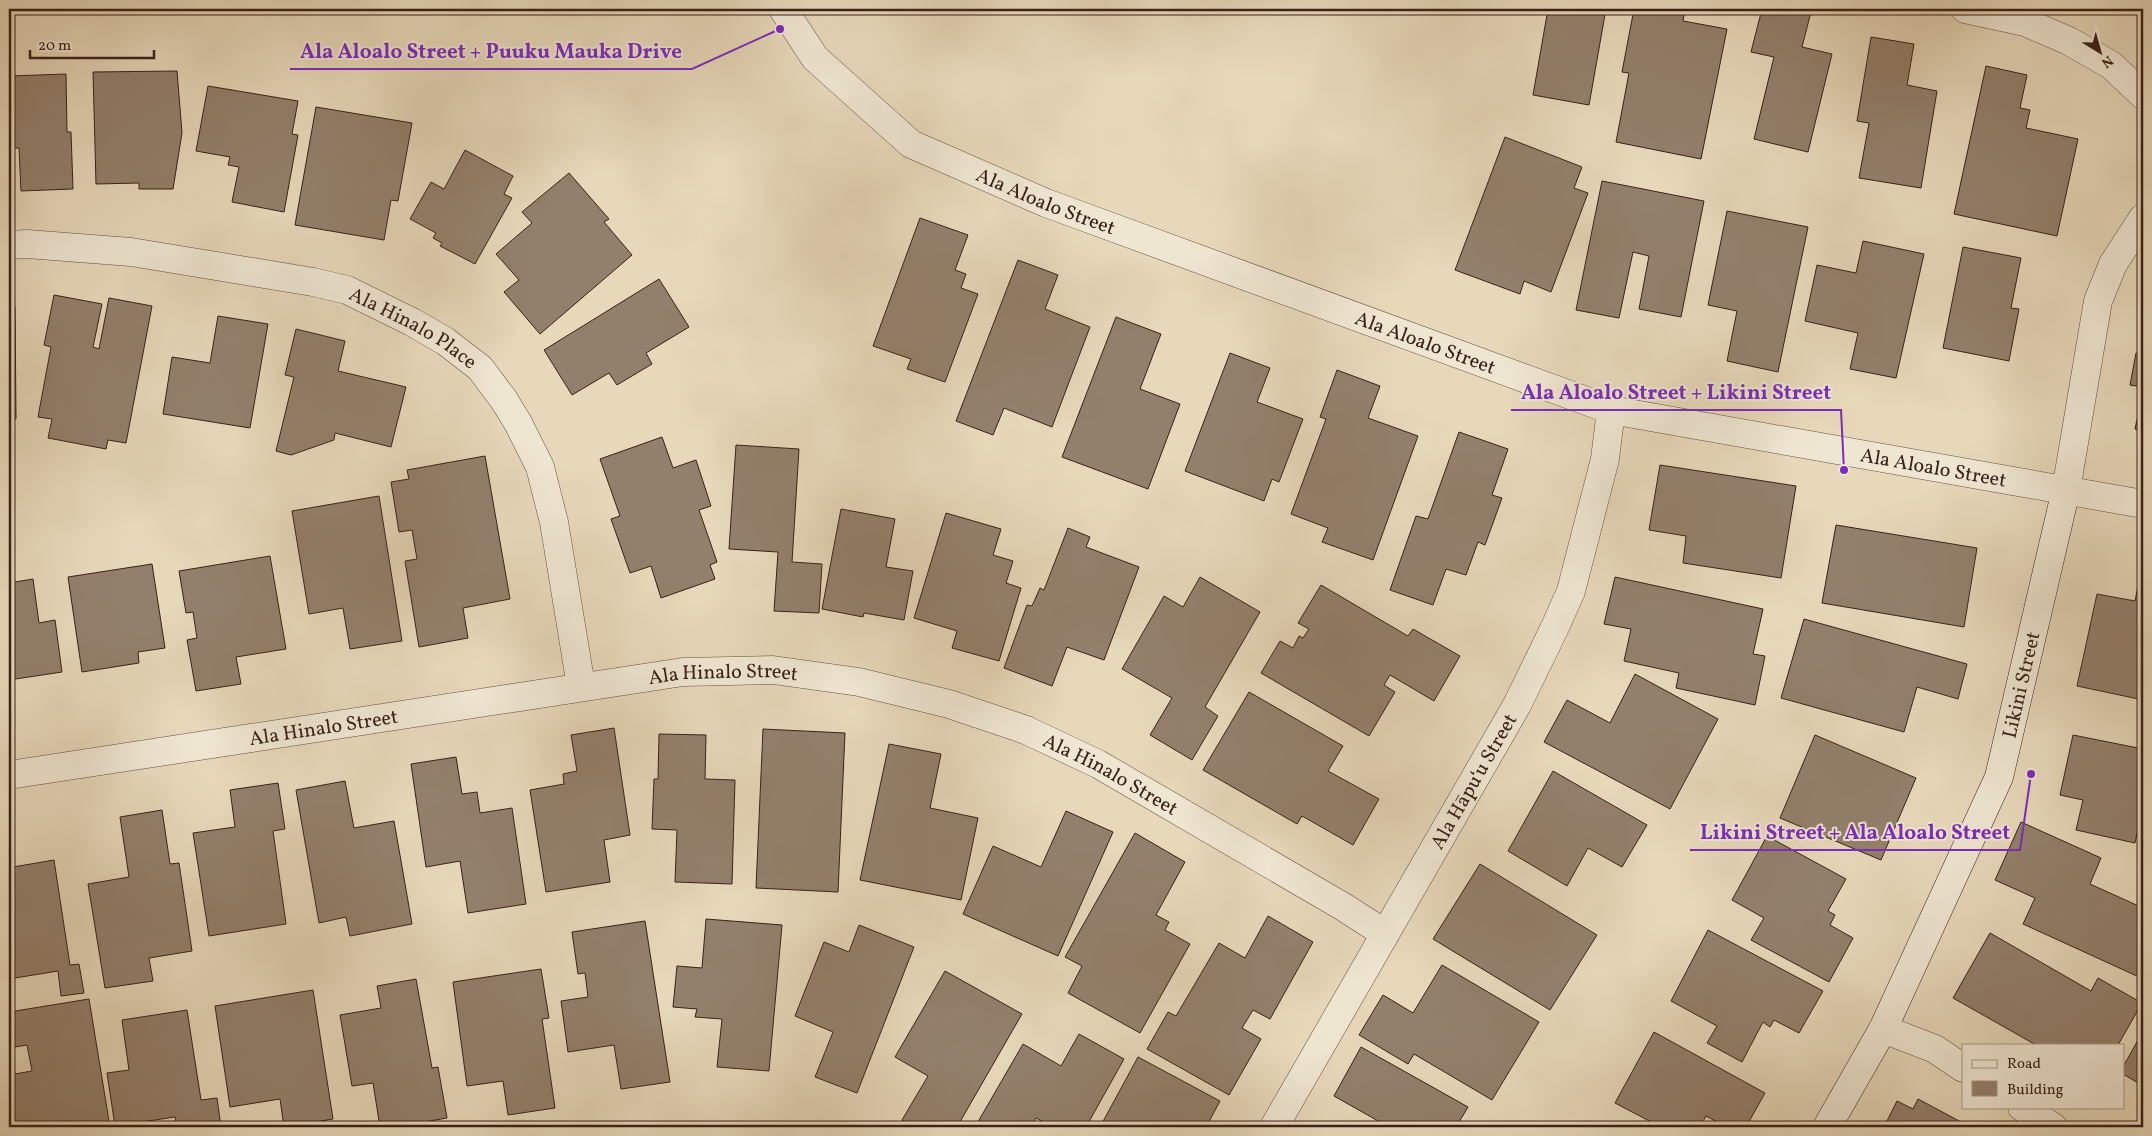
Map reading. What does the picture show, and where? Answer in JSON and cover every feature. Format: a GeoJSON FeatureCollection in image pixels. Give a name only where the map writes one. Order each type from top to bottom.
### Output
{"type":"FeatureCollection","features":[{"type":"Feature","properties":{"kind":"street","name":"Ala Aloalo Street"},"geometry":{"type":"LineString","coordinates":[[783,9],[815,58],[911,144],[1046,203],[1611,410],[2143,504]]}},
{"type":"Feature","properties":{"kind":"street"},"geometry":{"type":"LineString","coordinates":[[1965,9],[2025,22],[2069,41],[2111,65],[2143,95]]}},
{"type":"Feature","properties":{"kind":"street","name":"Likini Street"},"geometry":{"type":"LineString","coordinates":[[1827,1127],[1883,1029],[1999,777],[2066,490],[2098,301],[2113,264],[2143,218]]}},
{"type":"Feature","properties":{"kind":"street","name":"Ala Hinalo Place"},"geometry":{"type":"LineString","coordinates":[[9,245],[27,244],[131,252],[313,282],[347,290],[412,322],[445,341],[480,368],[504,400],[518,423],[540,467],[554,522],[581,686]]}},
{"type":"Feature","properties":{"kind":"street","name":"Ala Hāpuʻu Street"},"geometry":{"type":"LineString","coordinates":[[1274,1127],[1517,705],[1556,625],[1571,591],[1605,458],[1611,410]]}},
{"type":"Feature","properties":{"kind":"street","name":"Ala Hinalo Street"},"geometry":{"type":"LineString","coordinates":[[9,775],[581,686],[683,672],[773,670],[859,682],[949,704],[1026,730],[1098,764],[1342,906],[1384,933]]}},
{"type":"Feature","properties":{"kind":"street"},"geometry":{"type":"LineString","coordinates":[[1883,1029],[1935,1049],[1962,1067]]}},
{"type":"Feature","properties":{"kind":"street"},"geometry":{"type":"LineString","coordinates":[[2024,1108],[2053,1127]]}},
{"type":"Feature","properties":{"kind":"building"},"geometry":{"type":"Polygon","coordinates":[[[1548,9],[1606,9],[1589,105],[1533,95],[1548,9]]]}},
{"type":"Feature","properties":{"kind":"building"},"geometry":{"type":"Polygon","coordinates":[[[1634,9],[1685,9],[1683,21],[1727,29],[1701,159],[1616,142],[1629,73],[1622,72],[1634,9]]]}},
{"type":"Feature","properties":{"kind":"building"},"geometry":{"type":"Polygon","coordinates":[[[1762,9],[1797,9],[1811,12],[1802,47],[1832,54],[1808,152],[1754,139],[1774,57],[1751,52],[1762,9]]]}},
{"type":"Feature","properties":{"kind":"building"},"geometry":{"type":"Polygon","coordinates":[[[1871,37],[1914,44],[1907,85],[1937,91],[1921,188],[1859,178],[1869,123],[1857,121],[1871,37]]]}},
{"type":"Feature","properties":{"kind":"building"},"geometry":{"type":"Polygon","coordinates":[[[1986,66],[2027,75],[2020,108],[2030,110],[2026,128],[2078,139],[2057,236],[1954,214],[1986,66]]]}},
{"type":"Feature","properties":{"kind":"building"},"geometry":{"type":"Polygon","coordinates":[[[177,71],[182,133],[173,189],[139,189],[139,183],[96,184],[93,72],[177,71]]]}},
{"type":"Feature","properties":{"kind":"building"},"geometry":{"type":"Polygon","coordinates":[[[66,74],[67,132],[71,132],[73,189],[21,191],[19,148],[9,148],[9,76],[66,74]]]}},
{"type":"Feature","properties":{"kind":"building"},"geometry":{"type":"Polygon","coordinates":[[[208,86],[298,101],[292,134],[298,135],[284,212],[232,202],[239,167],[228,165],[230,157],[196,151],[208,86]]]}},
{"type":"Feature","properties":{"kind":"building"},"geometry":{"type":"Polygon","coordinates":[[[316,107],[412,123],[398,201],[391,200],[384,240],[295,225],[316,107]]]}},
{"type":"Feature","properties":{"kind":"building"},"geometry":{"type":"Polygon","coordinates":[[[1505,137],[1582,167],[1574,188],[1588,193],[1551,292],[1524,281],[1520,294],[1455,270],[1505,137]]]}},
{"type":"Feature","properties":{"kind":"building"},"geometry":{"type":"Polygon","coordinates":[[[465,150],[513,176],[504,194],[512,198],[475,264],[440,246],[442,243],[433,238],[436,233],[410,219],[431,182],[444,189],[465,150]]]}},
{"type":"Feature","properties":{"kind":"building"},"geometry":{"type":"Polygon","coordinates":[[[569,173],[609,219],[604,222],[632,255],[540,334],[504,292],[519,280],[496,254],[532,223],[522,212],[569,173]]]}},
{"type":"Feature","properties":{"kind":"building"},"geometry":{"type":"Polygon","coordinates":[[[1602,181],[1704,201],[1681,317],[1639,309],[1649,256],[1633,252],[1619,318],[1576,310],[1602,181]]]}},
{"type":"Feature","properties":{"kind":"building"},"geometry":{"type":"Polygon","coordinates":[[[1727,211],[1808,227],[1778,372],[1727,361],[1737,311],[1708,305],[1727,211]]]}},
{"type":"Feature","properties":{"kind":"building"},"geometry":{"type":"Polygon","coordinates":[[[920,218],[968,235],[955,270],[966,274],[961,288],[978,294],[945,382],[907,369],[911,359],[873,346],[920,218]]]}},
{"type":"Feature","properties":{"kind":"building"},"geometry":{"type":"Polygon","coordinates":[[[1863,241],[1924,254],[1896,378],[1850,369],[1858,333],[1805,321],[1817,265],[1856,273],[1863,241]]]}},
{"type":"Feature","properties":{"kind":"building"},"geometry":{"type":"Polygon","coordinates":[[[1963,247],[2021,258],[2011,308],[2019,309],[2009,361],[1943,348],[1963,247]]]}},
{"type":"Feature","properties":{"kind":"building"},"geometry":{"type":"Polygon","coordinates":[[[1018,260],[1058,275],[1045,309],[1090,327],[1052,427],[1004,408],[993,435],[956,421],[1018,260]]]}},
{"type":"Feature","properties":{"kind":"building"},"geometry":{"type":"Polygon","coordinates":[[[659,279],[689,327],[646,353],[652,364],[617,385],[609,373],[572,395],[544,350],[659,279]]]}},
{"type":"Feature","properties":{"kind":"building"},"geometry":{"type":"Polygon","coordinates":[[[54,295],[102,304],[93,347],[99,349],[109,298],[152,306],[126,443],[108,440],[106,449],[48,438],[52,419],[38,417],[51,347],[44,345],[54,295]]]}},
{"type":"Feature","properties":{"kind":"building"},"geometry":{"type":"Polygon","coordinates":[[[9,306],[15,306],[16,419],[9,420],[9,306]]]}},
{"type":"Feature","properties":{"kind":"building"},"geometry":{"type":"Polygon","coordinates":[[[218,316],[268,324],[250,428],[163,414],[172,357],[210,363],[218,316]]]}},
{"type":"Feature","properties":{"kind":"building"},"geometry":{"type":"Polygon","coordinates":[[[1116,317],[1161,334],[1140,389],[1180,404],[1148,489],[1062,457],[1116,317]]]}},
{"type":"Feature","properties":{"kind":"building"},"geometry":{"type":"Polygon","coordinates":[[[296,329],[345,341],[338,371],[406,387],[391,447],[335,433],[334,440],[291,455],[276,451],[294,377],[285,375],[296,329]]]}},
{"type":"Feature","properties":{"kind":"building"},"geometry":{"type":"Polygon","coordinates":[[[1230,353],[1270,368],[1257,402],[1303,419],[1279,482],[1272,479],[1264,501],[1185,471],[1230,353]]]}},
{"type":"Feature","properties":{"kind":"building"},"geometry":{"type":"Polygon","coordinates":[[[2136,353],[2143,354],[2143,387],[2130,385],[2136,353]]]}},
{"type":"Feature","properties":{"kind":"building"},"geometry":{"type":"Polygon","coordinates":[[[1337,370],[1380,386],[1368,418],[1418,436],[1373,560],[1322,542],[1328,528],[1291,514],[1326,419],[1320,417],[1337,370]]]}},
{"type":"Feature","properties":{"kind":"building"},"geometry":{"type":"Polygon","coordinates":[[[2143,391],[2143,431],[2135,429],[2143,391]]]}},
{"type":"Feature","properties":{"kind":"building"},"geometry":{"type":"Polygon","coordinates":[[[1459,432],[1508,449],[1492,495],[1502,498],[1485,545],[1478,542],[1466,575],[1446,569],[1433,605],[1390,590],[1416,516],[1428,519],[1459,432]]]}},
{"type":"Feature","properties":{"kind":"building"},"geometry":{"type":"Polygon","coordinates":[[[662,437],[673,468],[696,460],[711,506],[699,510],[717,562],[710,565],[715,579],[661,598],[651,566],[630,573],[611,519],[620,516],[600,459],[662,437]]]}},
{"type":"Feature","properties":{"kind":"building"},"geometry":{"type":"Polygon","coordinates":[[[736,445],[799,449],[792,562],[822,564],[819,613],[774,611],[778,552],[729,549],[736,445]]]}},
{"type":"Feature","properties":{"kind":"building"},"geometry":{"type":"Polygon","coordinates":[[[485,456],[510,599],[463,608],[468,638],[419,647],[405,561],[417,559],[412,530],[399,532],[391,482],[409,479],[407,470],[485,456]]]}},
{"type":"Feature","properties":{"kind":"building"},"geometry":{"type":"Polygon","coordinates":[[[1660,465],[1796,486],[1781,578],[1683,563],[1686,536],[1649,530],[1660,465]]]}},
{"type":"Feature","properties":{"kind":"building"},"geometry":{"type":"Polygon","coordinates":[[[379,496],[402,641],[350,649],[343,608],[309,614],[292,511],[379,496]]]}},
{"type":"Feature","properties":{"kind":"building"},"geometry":{"type":"Polygon","coordinates":[[[841,509],[895,519],[886,567],[913,571],[904,620],[864,613],[863,617],[822,609],[841,509]]]}},
{"type":"Feature","properties":{"kind":"building"},"geometry":{"type":"Polygon","coordinates":[[[946,513],[1001,529],[993,555],[1013,561],[1006,583],[1021,588],[999,661],[952,648],[957,631],[914,618],[946,513]]]}},
{"type":"Feature","properties":{"kind":"building"},"geometry":{"type":"Polygon","coordinates":[[[1836,525],[1977,548],[1964,627],[1822,603],[1836,525]]]}},
{"type":"Feature","properties":{"kind":"building"},"geometry":{"type":"Polygon","coordinates":[[[1068,528],[1090,537],[1086,547],[1139,567],[1104,660],[1067,647],[1052,686],[1004,668],[1027,605],[1032,606],[1040,588],[1044,590],[1068,528]]]}},
{"type":"Feature","properties":{"kind":"building"},"geometry":{"type":"Polygon","coordinates":[[[270,556],[286,649],[236,657],[241,684],[196,691],[187,640],[197,638],[193,612],[186,613],[179,571],[270,556]]]}},
{"type":"Feature","properties":{"kind":"building"},"geometry":{"type":"Polygon","coordinates":[[[152,564],[165,648],[138,652],[139,663],[82,672],[68,577],[152,564]]]}},
{"type":"Feature","properties":{"kind":"building"},"geometry":{"type":"Polygon","coordinates":[[[2142,566],[2143,700],[2077,686],[2097,594],[2135,601],[2142,566]]]}},
{"type":"Feature","properties":{"kind":"building"},"geometry":{"type":"Polygon","coordinates":[[[1200,577],[1260,612],[1205,707],[1218,716],[1192,760],[1150,735],[1172,698],[1122,669],[1164,596],[1183,607],[1200,577]]]}},
{"type":"Feature","properties":{"kind":"building"},"geometry":{"type":"Polygon","coordinates":[[[1615,577],[1763,609],[1753,654],[1765,656],[1755,705],[1676,688],[1679,673],[1624,661],[1631,629],[1604,624],[1615,577]]]}},
{"type":"Feature","properties":{"kind":"building"},"geometry":{"type":"Polygon","coordinates":[[[33,579],[39,623],[55,620],[62,672],[9,680],[9,583],[33,579]]]}},
{"type":"Feature","properties":{"kind":"building"},"geometry":{"type":"Polygon","coordinates":[[[1321,585],[1408,636],[1413,629],[1460,656],[1434,701],[1390,675],[1384,685],[1395,692],[1369,736],[1261,673],[1280,641],[1293,648],[1299,636],[1303,638],[1309,629],[1298,623],[1321,585]]]}},
{"type":"Feature","properties":{"kind":"building"},"geometry":{"type":"Polygon","coordinates":[[[1804,619],[1967,664],[1958,699],[1917,687],[1904,732],[1781,698],[1804,619]]]}},
{"type":"Feature","properties":{"kind":"building"},"geometry":{"type":"Polygon","coordinates":[[[1635,674],[1718,719],[1670,809],[1544,742],[1567,700],[1610,723],[1635,674]]]}},
{"type":"Feature","properties":{"kind":"building"},"geometry":{"type":"Polygon","coordinates":[[[1249,692],[1343,746],[1328,771],[1379,799],[1353,845],[1302,816],[1297,824],[1203,770],[1249,692]]]}},
{"type":"Feature","properties":{"kind":"building"},"geometry":{"type":"Polygon","coordinates":[[[614,728],[630,835],[604,840],[610,882],[546,892],[530,790],[564,784],[563,774],[577,771],[571,735],[614,728]]]}},
{"type":"Feature","properties":{"kind":"building"},"geometry":{"type":"Polygon","coordinates":[[[763,729],[845,733],[838,892],[756,888],[763,729]]]}},
{"type":"Feature","properties":{"kind":"building"},"geometry":{"type":"Polygon","coordinates":[[[659,734],[706,735],[705,779],[735,780],[732,884],[675,882],[677,830],[652,829],[654,779],[658,779],[659,734]]]}},
{"type":"Feature","properties":{"kind":"building"},"geometry":{"type":"Polygon","coordinates":[[[1815,735],[1916,778],[1881,860],[1780,818],[1815,735]]]}},
{"type":"Feature","properties":{"kind":"building"},"geometry":{"type":"Polygon","coordinates":[[[2073,735],[2143,749],[2143,810],[2135,843],[2076,830],[2083,800],[2060,795],[2073,735]]]}},
{"type":"Feature","properties":{"kind":"building"},"geometry":{"type":"Polygon","coordinates":[[[889,744],[941,754],[930,808],[978,818],[961,900],[860,880],[889,744]]]}},
{"type":"Feature","properties":{"kind":"building"},"geometry":{"type":"Polygon","coordinates":[[[456,757],[462,794],[477,792],[480,813],[512,808],[526,904],[468,913],[460,861],[426,867],[411,764],[456,757]]]}},
{"type":"Feature","properties":{"kind":"building"},"geometry":{"type":"Polygon","coordinates":[[[1553,771],[1647,825],[1622,867],[1588,848],[1567,886],[1508,851],[1553,771]]]}},
{"type":"Feature","properties":{"kind":"building"},"geometry":{"type":"Polygon","coordinates":[[[345,781],[354,828],[394,821],[412,924],[350,936],[346,917],[319,923],[296,790],[345,781]]]}},
{"type":"Feature","properties":{"kind":"building"},"geometry":{"type":"Polygon","coordinates":[[[278,783],[285,829],[273,831],[286,924],[209,936],[193,833],[235,827],[230,790],[278,783]]]}},
{"type":"Feature","properties":{"kind":"building"},"geometry":{"type":"Polygon","coordinates":[[[162,810],[170,864],[179,863],[192,951],[149,958],[153,981],[105,988],[88,884],[129,877],[120,817],[162,810]]]}},
{"type":"Feature","properties":{"kind":"building"},"geometry":{"type":"Polygon","coordinates":[[[1066,811],[1113,832],[1058,956],[963,914],[993,846],[1041,867],[1066,811]]]}},
{"type":"Feature","properties":{"kind":"building"},"geometry":{"type":"Polygon","coordinates":[[[2021,822],[2101,858],[2090,884],[2143,908],[2143,968],[2139,977],[2023,924],[2035,898],[1995,880],[2021,822]]]}},
{"type":"Feature","properties":{"kind":"building"},"geometry":{"type":"Polygon","coordinates":[[[1135,833],[1185,862],[1156,915],[1169,922],[1165,930],[1190,944],[1140,1033],[1068,993],[1082,966],[1065,957],[1135,833]]]}},
{"type":"Feature","properties":{"kind":"building"},"geometry":{"type":"Polygon","coordinates":[[[1767,836],[1846,879],[1828,911],[1835,915],[1830,925],[1853,938],[1829,982],[1751,940],[1764,918],[1732,900],[1767,836]]]}},
{"type":"Feature","properties":{"kind":"building"},"geometry":{"type":"Polygon","coordinates":[[[9,842],[13,867],[54,860],[70,965],[79,964],[84,993],[61,996],[58,971],[9,979],[9,842]]]}},
{"type":"Feature","properties":{"kind":"building"},"geometry":{"type":"Polygon","coordinates":[[[1480,864],[1597,935],[1550,1010],[1433,939],[1480,864]]]}},
{"type":"Feature","properties":{"kind":"building"},"geometry":{"type":"Polygon","coordinates":[[[1268,916],[1313,942],[1270,1019],[1253,1010],[1242,1028],[1261,1039],[1229,1095],[1147,1049],[1168,1012],[1176,1016],[1219,943],[1245,958],[1268,916]]]}},
{"type":"Feature","properties":{"kind":"building"},"geometry":{"type":"Polygon","coordinates":[[[706,919],[782,925],[769,1071],[717,1067],[722,1019],[695,1017],[697,1009],[673,1007],[677,966],[702,968],[706,919]]]}},
{"type":"Feature","properties":{"kind":"building"},"geometry":{"type":"Polygon","coordinates":[[[645,921],[670,1082],[621,1089],[614,1045],[568,1052],[561,1001],[588,997],[585,973],[578,974],[572,932],[645,921]]]}},
{"type":"Feature","properties":{"kind":"building"},"geometry":{"type":"Polygon","coordinates":[[[859,925],[914,947],[857,1093],[815,1077],[833,1032],[795,1016],[824,942],[849,952],[859,925]]]}},
{"type":"Feature","properties":{"kind":"building"},"geometry":{"type":"Polygon","coordinates":[[[1708,930],[1823,991],[1799,1033],[1774,1020],[1770,1027],[1763,1022],[1742,1062],[1707,1043],[1717,1026],[1671,1001],[1708,930]]]}},
{"type":"Feature","properties":{"kind":"building"},"geometry":{"type":"Polygon","coordinates":[[[1990,933],[2091,991],[2098,978],[2142,1003],[2119,1044],[2034,1044],[1953,998],[1990,933]]]}},
{"type":"Feature","properties":{"kind":"building"},"geometry":{"type":"Polygon","coordinates":[[[1442,965],[1539,1022],[1492,1100],[1414,1054],[1408,1064],[1359,1035],[1383,995],[1413,1013],[1442,965]]]}},
{"type":"Feature","properties":{"kind":"building"},"geometry":{"type":"Polygon","coordinates":[[[541,969],[549,1018],[542,1019],[555,1108],[508,1115],[503,1081],[467,1086],[453,982],[541,969]]]}},
{"type":"Feature","properties":{"kind":"building"},"geometry":{"type":"Polygon","coordinates":[[[945,971],[1022,1014],[957,1127],[915,1127],[902,1120],[928,1076],[895,1057],[945,971]]]}},
{"type":"Feature","properties":{"kind":"building"},"geometry":{"type":"Polygon","coordinates":[[[416,979],[432,1068],[438,1067],[447,1118],[396,1127],[380,1127],[373,1083],[352,1086],[340,1015],[381,1008],[377,986],[416,979]]]}},
{"type":"Feature","properties":{"kind":"building"},"geometry":{"type":"Polygon","coordinates":[[[313,990],[333,1119],[284,1127],[280,1099],[230,1107],[215,1006],[313,990]]]}},
{"type":"Feature","properties":{"kind":"building"},"geometry":{"type":"Polygon","coordinates":[[[89,999],[110,1127],[9,1127],[9,1075],[32,1071],[27,1045],[9,1048],[9,1012],[89,999]]]}},
{"type":"Feature","properties":{"kind":"building"},"geometry":{"type":"Polygon","coordinates":[[[187,1010],[201,1100],[217,1098],[221,1127],[177,1127],[175,1117],[115,1126],[107,1073],[129,1070],[122,1020],[187,1010]]]}},
{"type":"Feature","properties":{"kind":"building"},"geometry":{"type":"Polygon","coordinates":[[[2143,1031],[2143,1086],[2124,1075],[2124,1065],[2143,1031]]]}},
{"type":"Feature","properties":{"kind":"building"},"geometry":{"type":"Polygon","coordinates":[[[1654,1032],[1765,1093],[1746,1127],[1727,1127],[1706,1116],[1700,1127],[1656,1127],[1657,1125],[1615,1103],[1654,1032]]]}},
{"type":"Feature","properties":{"kind":"building"},"geometry":{"type":"Polygon","coordinates":[[[1079,1034],[1124,1059],[1086,1127],[1045,1127],[1047,1124],[1036,1118],[1031,1127],[975,1127],[1023,1044],[1061,1066],[1079,1034]]]}},
{"type":"Feature","properties":{"kind":"building"},"geometry":{"type":"Polygon","coordinates":[[[1361,1047],[1468,1107],[1456,1127],[1387,1127],[1334,1096],[1361,1047]]]}},
{"type":"Feature","properties":{"kind":"building"},"geometry":{"type":"Polygon","coordinates":[[[1138,1057],[1220,1101],[1206,1127],[1100,1127],[1138,1057]]]}},
{"type":"Feature","properties":{"kind":"building"},"geometry":{"type":"Polygon","coordinates":[[[1918,1099],[1961,1122],[1958,1127],[1884,1127],[1897,1101],[1913,1109],[1918,1099]]]}},
{"type":"Feature","properties":{"kind":"place","name":"Ala Aloalo Street + Puuku Mauka Drive"},"geometry":{"type":"Point","coordinates":[780,29]}},
{"type":"Feature","properties":{"kind":"place","name":"Ala Aloalo Street + Likini Street"},"geometry":{"type":"Point","coordinates":[1844,470]}},
{"type":"Feature","properties":{"kind":"place","name":"Likini Street + Ala Aloalo Street"},"geometry":{"type":"Point","coordinates":[2031,774]}}]}
